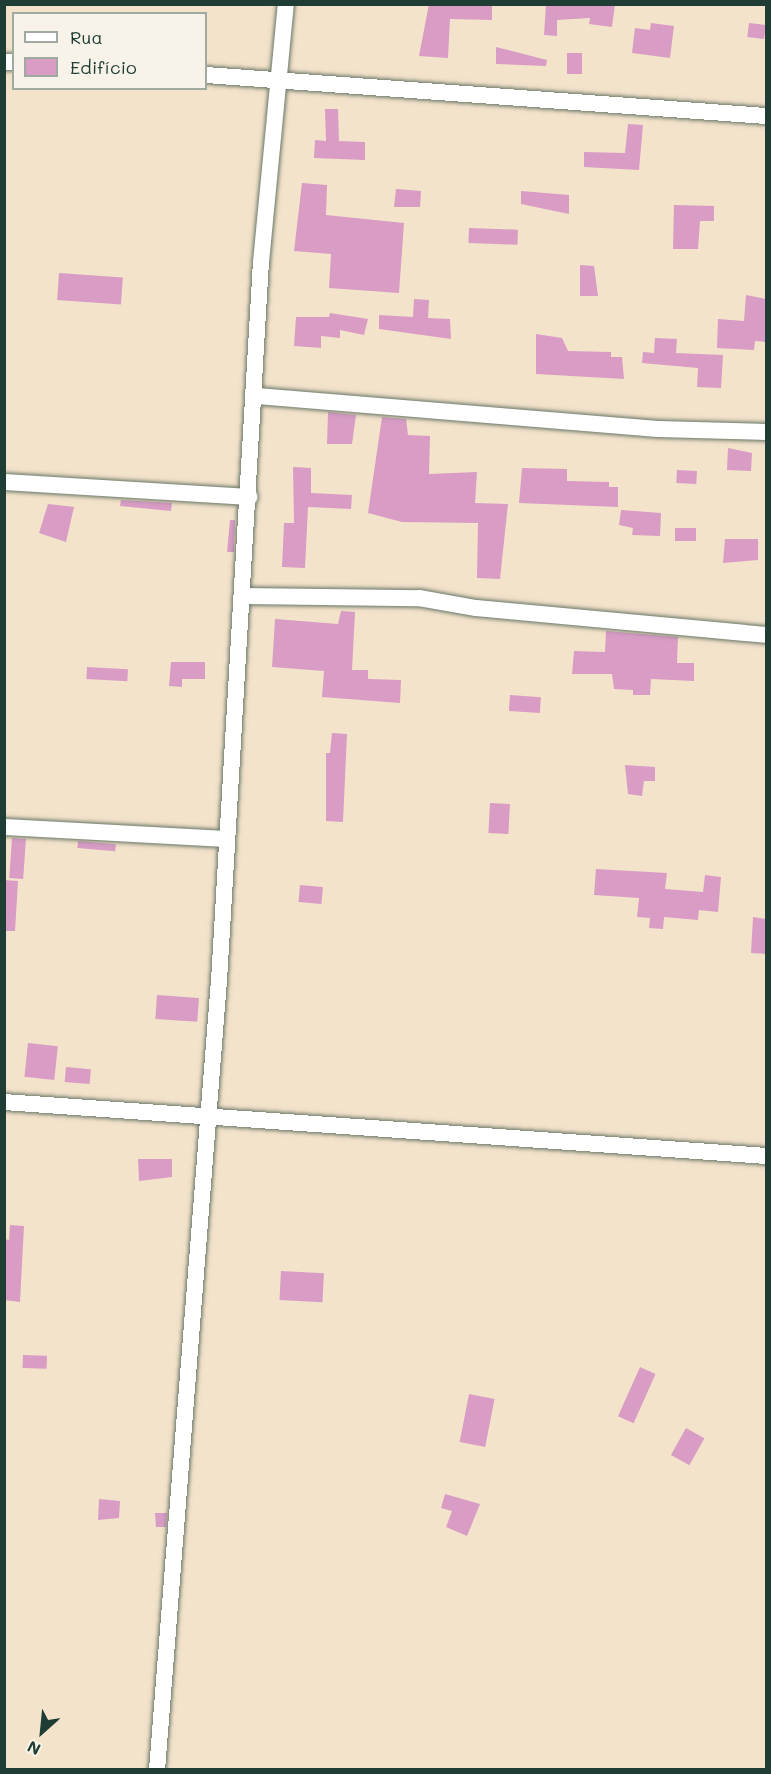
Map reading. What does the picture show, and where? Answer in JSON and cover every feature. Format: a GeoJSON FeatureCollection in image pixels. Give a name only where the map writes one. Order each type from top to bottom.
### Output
{"type":"FeatureCollection","features":[{"type":"Feature","properties":{"kind":"street"},"geometry":{"type":"LineString","coordinates":[[157,1770],[209,1114],[257,396],[261,262],[282,80],[286,4]]}},
{"type":"Feature","properties":{"kind":"street"},"geometry":{"type":"LineString","coordinates":[[207,75],[766,116]]}},
{"type":"Feature","properties":{"kind":"street"},"geometry":{"type":"LineString","coordinates":[[257,396],[658,429],[766,432]]}},
{"type":"Feature","properties":{"kind":"street"},"geometry":{"type":"LineString","coordinates":[[4,482],[250,497]]}},
{"type":"Feature","properties":{"kind":"street"},"geometry":{"type":"LineString","coordinates":[[244,596],[419,598],[476,608],[766,635]]}},
{"type":"Feature","properties":{"kind":"street"},"geometry":{"type":"LineString","coordinates":[[4,827],[227,839]]}},
{"type":"Feature","properties":{"kind":"street"},"geometry":{"type":"LineString","coordinates":[[4,1102],[209,1114],[766,1156]]}},
{"type":"Feature","properties":{"kind":"building"},"geometry":{"type":"Polygon","coordinates":[[[429,4],[492,4],[492,20],[450,19],[448,58],[419,56],[429,4]]]}},
{"type":"Feature","properties":{"kind":"building"},"geometry":{"type":"Polygon","coordinates":[[[546,4],[615,4],[612,27],[589,24],[590,18],[557,20],[557,36],[544,35],[546,4]]]}},
{"type":"Feature","properties":{"kind":"building"},"geometry":{"type":"Polygon","coordinates":[[[651,23],[674,26],[670,58],[632,53],[635,28],[650,30],[651,23]]]}},
{"type":"Feature","properties":{"kind":"building"},"geometry":{"type":"Polygon","coordinates":[[[749,23],[766,25],[764,39],[747,37],[749,23]]]}},
{"type":"Feature","properties":{"kind":"building"},"geometry":{"type":"Polygon","coordinates":[[[496,47],[547,60],[546,66],[496,64],[496,47]]]}},
{"type":"Feature","properties":{"kind":"building"},"geometry":{"type":"Polygon","coordinates":[[[567,53],[582,53],[582,74],[567,74],[567,53]]]}},
{"type":"Feature","properties":{"kind":"building"},"geometry":{"type":"Polygon","coordinates":[[[325,109],[338,109],[339,141],[365,142],[365,160],[314,158],[315,140],[326,141],[325,109]]]}},
{"type":"Feature","properties":{"kind":"building"},"geometry":{"type":"Polygon","coordinates":[[[628,124],[643,125],[639,170],[584,167],[584,152],[625,153],[628,124]]]}},
{"type":"Feature","properties":{"kind":"building"},"geometry":{"type":"Polygon","coordinates":[[[302,183],[327,185],[326,215],[404,223],[399,293],[329,288],[331,254],[294,251],[302,183]]]}},
{"type":"Feature","properties":{"kind":"building"},"geometry":{"type":"Polygon","coordinates":[[[396,189],[421,191],[420,207],[394,207],[396,189]]]}},
{"type":"Feature","properties":{"kind":"building"},"geometry":{"type":"Polygon","coordinates":[[[521,191],[569,195],[569,214],[521,204],[521,191]]]}},
{"type":"Feature","properties":{"kind":"building"},"geometry":{"type":"Polygon","coordinates":[[[674,205],[714,206],[714,221],[700,221],[698,249],[673,249],[674,205]]]}},
{"type":"Feature","properties":{"kind":"building"},"geometry":{"type":"Polygon","coordinates":[[[469,228],[518,230],[517,245],[468,243],[469,228]]]}},
{"type":"Feature","properties":{"kind":"building"},"geometry":{"type":"Polygon","coordinates":[[[580,265],[594,266],[598,296],[580,296],[580,265]]]}},
{"type":"Feature","properties":{"kind":"building"},"geometry":{"type":"Polygon","coordinates":[[[59,273],[123,277],[121,304],[57,300],[59,273]]]}},
{"type":"Feature","properties":{"kind":"building"},"geometry":{"type":"Polygon","coordinates":[[[746,295],[766,299],[766,342],[755,341],[754,350],[717,348],[718,319],[744,321],[746,295]]]}},
{"type":"Feature","properties":{"kind":"building"},"geometry":{"type":"Polygon","coordinates":[[[414,299],[429,300],[428,318],[450,319],[451,339],[379,329],[379,315],[413,317],[414,299]]]}},
{"type":"Feature","properties":{"kind":"building"},"geometry":{"type":"Polygon","coordinates":[[[330,313],[368,319],[364,335],[340,330],[340,338],[321,336],[321,348],[294,346],[296,317],[329,317],[330,313]]]}},
{"type":"Feature","properties":{"kind":"building"},"geometry":{"type":"Polygon","coordinates":[[[536,334],[562,338],[568,351],[611,352],[611,357],[622,357],[624,379],[536,374],[536,334]]]}},
{"type":"Feature","properties":{"kind":"building"},"geometry":{"type":"Polygon","coordinates":[[[655,338],[677,339],[676,353],[723,355],[721,388],[697,387],[698,368],[642,363],[643,352],[654,353],[655,338]]]}},
{"type":"Feature","properties":{"kind":"building"},"geometry":{"type":"Polygon","coordinates":[[[328,412],[356,415],[352,444],[327,444],[328,412]]]}},
{"type":"Feature","properties":{"kind":"building"},"geometry":{"type":"Polygon","coordinates":[[[382,417],[406,419],[408,435],[430,436],[429,474],[477,472],[475,503],[508,504],[500,579],[477,578],[478,523],[402,522],[368,513],[382,417]]]}},
{"type":"Feature","properties":{"kind":"building"},"geometry":{"type":"Polygon","coordinates":[[[728,448],[752,453],[751,471],[727,470],[728,448]]]}},
{"type":"Feature","properties":{"kind":"building"},"geometry":{"type":"Polygon","coordinates":[[[293,467],[311,468],[311,493],[352,495],[351,509],[308,507],[305,568],[282,567],[284,523],[294,523],[293,467]]]}},
{"type":"Feature","properties":{"kind":"building"},"geometry":{"type":"Polygon","coordinates":[[[522,468],[567,469],[567,481],[609,482],[609,487],[618,487],[618,507],[519,503],[522,468]]]}},
{"type":"Feature","properties":{"kind":"building"},"geometry":{"type":"Polygon","coordinates":[[[677,470],[697,471],[696,484],[676,483],[677,470]]]}},
{"type":"Feature","properties":{"kind":"building"},"geometry":{"type":"Polygon","coordinates":[[[121,500],[172,503],[171,511],[120,506],[121,500]]]}},
{"type":"Feature","properties":{"kind":"building"},"geometry":{"type":"Polygon","coordinates":[[[48,504],[74,507],[66,542],[39,533],[48,504]]]}},
{"type":"Feature","properties":{"kind":"building"},"geometry":{"type":"Polygon","coordinates":[[[621,510],[661,513],[660,536],[632,535],[633,528],[619,525],[621,510]]]}},
{"type":"Feature","properties":{"kind":"building"},"geometry":{"type":"Polygon","coordinates":[[[230,520],[235,520],[234,552],[227,552],[230,520]]]}},
{"type":"Feature","properties":{"kind":"building"},"geometry":{"type":"Polygon","coordinates":[[[675,528],[696,528],[696,541],[675,541],[675,528]]]}},
{"type":"Feature","properties":{"kind":"building"},"geometry":{"type":"Polygon","coordinates":[[[725,539],[758,539],[758,560],[723,563],[725,539]]]}},
{"type":"Feature","properties":{"kind":"building"},"geometry":{"type":"Polygon","coordinates":[[[341,611],[355,612],[352,670],[368,670],[368,679],[401,680],[400,703],[322,697],[324,671],[272,667],[275,619],[338,624],[341,611]]]}},
{"type":"Feature","properties":{"kind":"building"},"geometry":{"type":"Polygon","coordinates":[[[606,631],[678,637],[677,663],[694,663],[694,681],[651,679],[650,695],[633,695],[633,690],[614,689],[612,674],[572,674],[574,651],[605,652],[606,631]]]}},
{"type":"Feature","properties":{"kind":"building"},"geometry":{"type":"Polygon","coordinates":[[[171,662],[205,662],[205,679],[182,679],[182,687],[169,686],[171,662]]]}},
{"type":"Feature","properties":{"kind":"building"},"geometry":{"type":"Polygon","coordinates":[[[87,667],[128,669],[127,681],[86,679],[87,667]]]}},
{"type":"Feature","properties":{"kind":"building"},"geometry":{"type":"Polygon","coordinates":[[[510,695],[541,697],[540,713],[509,711],[510,695]]]}},
{"type":"Feature","properties":{"kind":"building"},"geometry":{"type":"Polygon","coordinates":[[[332,733],[347,734],[343,822],[326,821],[326,753],[330,753],[332,733]]]}},
{"type":"Feature","properties":{"kind":"building"},"geometry":{"type":"Polygon","coordinates":[[[625,765],[655,767],[655,781],[644,781],[642,796],[628,794],[625,765]]]}},
{"type":"Feature","properties":{"kind":"building"},"geometry":{"type":"Polygon","coordinates":[[[490,803],[510,804],[508,834],[488,833],[490,803]]]}},
{"type":"Feature","properties":{"kind":"building"},"geometry":{"type":"Polygon","coordinates":[[[12,838],[26,839],[23,879],[9,878],[12,838]]]}},
{"type":"Feature","properties":{"kind":"building"},"geometry":{"type":"Polygon","coordinates":[[[78,841],[116,844],[115,851],[77,848],[78,841]]]}},
{"type":"Feature","properties":{"kind":"building"},"geometry":{"type":"Polygon","coordinates":[[[596,869],[667,873],[665,889],[703,892],[705,875],[721,877],[718,912],[699,910],[698,920],[664,917],[663,929],[649,928],[650,918],[637,917],[639,898],[594,895],[596,869]]]}},
{"type":"Feature","properties":{"kind":"building"},"geometry":{"type":"Polygon","coordinates":[[[4,880],[18,881],[15,931],[4,931],[4,880]]]}},
{"type":"Feature","properties":{"kind":"building"},"geometry":{"type":"Polygon","coordinates":[[[300,885],[323,887],[321,904],[299,902],[300,885]]]}},
{"type":"Feature","properties":{"kind":"building"},"geometry":{"type":"Polygon","coordinates":[[[753,917],[766,919],[766,954],[751,953],[753,917]]]}},
{"type":"Feature","properties":{"kind":"building"},"geometry":{"type":"Polygon","coordinates":[[[157,995],[199,998],[197,1022],[155,1019],[157,995]]]}},
{"type":"Feature","properties":{"kind":"building"},"geometry":{"type":"Polygon","coordinates":[[[28,1043],[58,1046],[54,1080],[24,1077],[28,1043]]]}},
{"type":"Feature","properties":{"kind":"building"},"geometry":{"type":"Polygon","coordinates":[[[66,1067],[91,1069],[90,1084],[65,1082],[66,1067]]]}},
{"type":"Feature","properties":{"kind":"building"},"geometry":{"type":"Polygon","coordinates":[[[138,1159],[172,1159],[172,1177],[139,1181],[138,1159]]]}},
{"type":"Feature","properties":{"kind":"building"},"geometry":{"type":"Polygon","coordinates":[[[10,1225],[24,1226],[20,1302],[4,1300],[4,1239],[9,1240],[10,1225]]]}},
{"type":"Feature","properties":{"kind":"building"},"geometry":{"type":"Polygon","coordinates":[[[281,1271],[324,1273],[322,1302],[279,1300],[281,1271]]]}},
{"type":"Feature","properties":{"kind":"building"},"geometry":{"type":"Polygon","coordinates":[[[23,1355],[47,1356],[47,1369],[23,1368],[23,1355]]]}},
{"type":"Feature","properties":{"kind":"building"},"geometry":{"type":"Polygon","coordinates":[[[640,1367],[656,1374],[634,1423],[618,1416],[640,1367]]]}},
{"type":"Feature","properties":{"kind":"building"},"geometry":{"type":"Polygon","coordinates":[[[469,1394],[495,1399],[485,1447],[460,1442],[469,1394]]]}},
{"type":"Feature","properties":{"kind":"building"},"geometry":{"type":"Polygon","coordinates":[[[686,1428],[704,1438],[689,1465],[671,1455],[686,1428]]]}},
{"type":"Feature","properties":{"kind":"building"},"geometry":{"type":"Polygon","coordinates":[[[445,1494],[480,1504],[467,1536],[446,1527],[452,1511],[441,1508],[445,1494]]]}},
{"type":"Feature","properties":{"kind":"building"},"geometry":{"type":"Polygon","coordinates":[[[99,1499],[120,1501],[119,1518],[98,1520],[99,1499]]]}},
{"type":"Feature","properties":{"kind":"building"},"geometry":{"type":"Polygon","coordinates":[[[155,1513],[167,1513],[166,1527],[156,1527],[155,1513]]]}}]}
